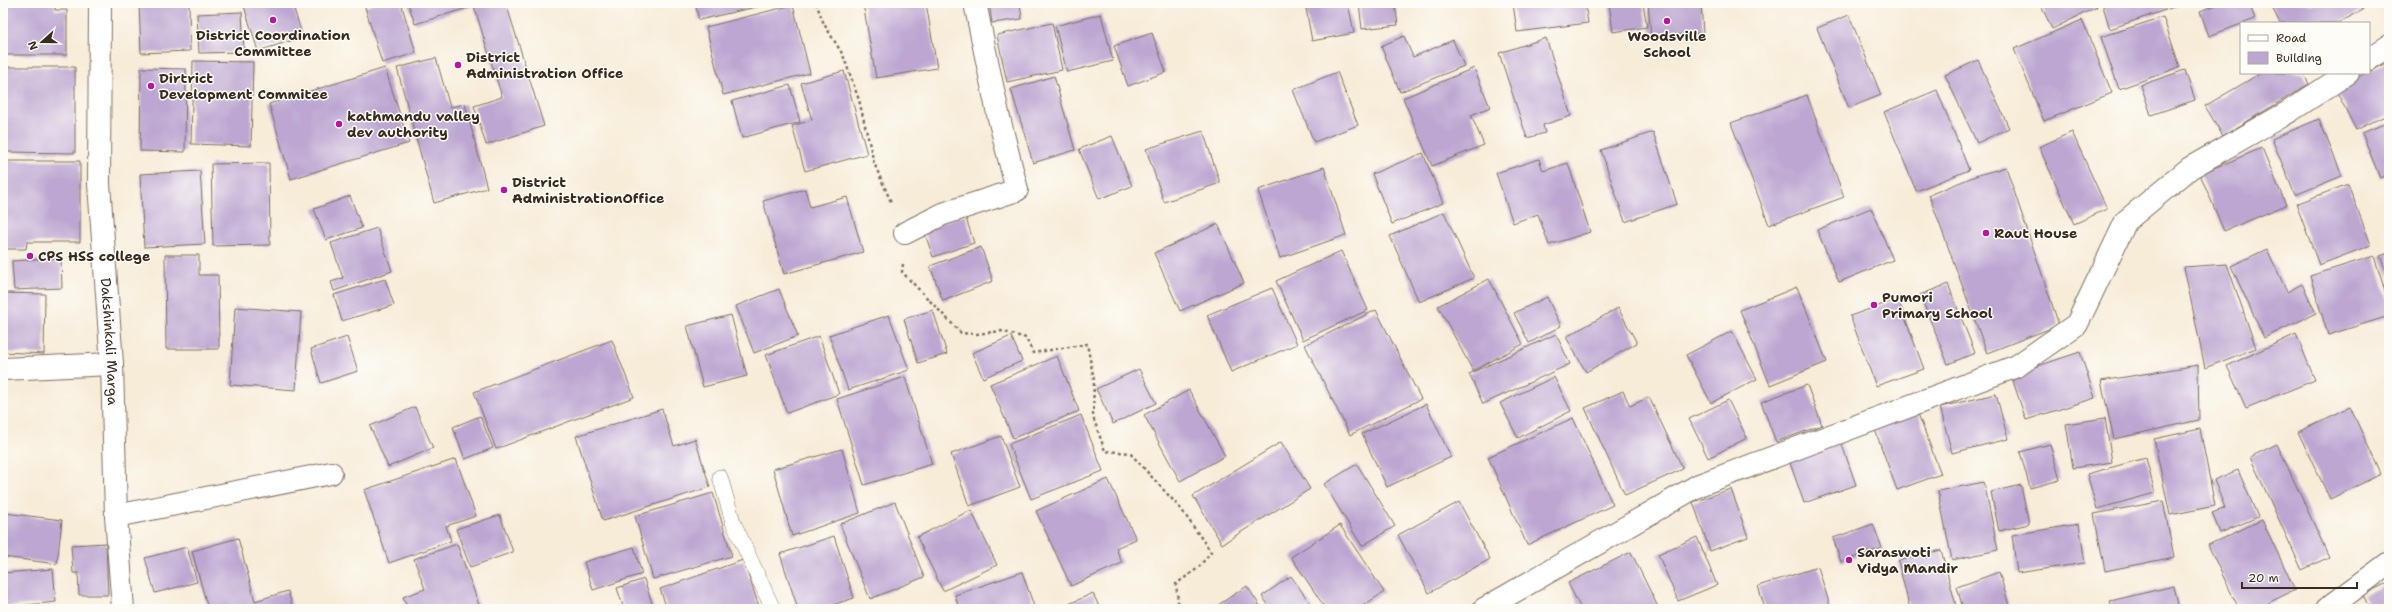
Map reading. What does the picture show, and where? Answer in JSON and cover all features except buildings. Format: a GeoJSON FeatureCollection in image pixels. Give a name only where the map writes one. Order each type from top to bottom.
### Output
{"type":"FeatureCollection","features":[{"type":"Feature","properties":{"kind":"street","name":"Dakshinkali Marga"},"geometry":{"type":"LineString","coordinates":[[100,3],[99,184],[112,364],[116,516],[123,609]]}},
{"type":"Feature","properties":{"kind":"street"},"geometry":{"type":"LineString","coordinates":[[905,233],[943,214],[1017,190],[998,114],[974,3]]}},
{"type":"Feature","properties":{"kind":"street"},"geometry":{"type":"LineString","coordinates":[[2370,59],[2389,46]]}},
{"type":"Feature","properties":{"kind":"street"},"geometry":{"type":"LineString","coordinates":[[1484,609],[1699,485],[2017,366],[2077,324],[2126,221],[2190,168],[2290,111],[2346,74]]}},
{"type":"Feature","properties":{"kind":"street"},"geometry":{"type":"LineString","coordinates":[[3,369],[112,364]]}},
{"type":"Feature","properties":{"kind":"street"},"geometry":{"type":"LineString","coordinates":[[116,516],[331,472]]}},
{"type":"Feature","properties":{"kind":"street"},"geometry":{"type":"LineString","coordinates":[[2327,609],[2389,563]]}},
{"type":"Feature","properties":{"kind":"lane"},"geometry":{"type":"LineString","coordinates":[[720,477],[733,522],[773,609]]}},
{"type":"Feature","properties":{"kind":"path"},"geometry":{"type":"LineString","coordinates":[[816,3],[824,24],[843,54],[859,100],[874,163],[905,233],[902,272],[961,333],[976,334],[1001,331],[1026,338],[1033,353],[1087,344],[1094,380],[1093,417],[1105,451],[1130,453],[1181,509],[1211,552],[1198,568],[1176,584],[1179,609]]}},
{"type":"Feature","properties":{"kind":"place","name":"District Coordination Committee"},"geometry":{"type":"Point","coordinates":[273,20]}},
{"type":"Feature","properties":{"kind":"place","name":"Woodsville School"},"geometry":{"type":"Point","coordinates":[1667,21]}},
{"type":"Feature","properties":{"kind":"place","name":"District Administration Office"},"geometry":{"type":"Point","coordinates":[458,65]}},
{"type":"Feature","properties":{"kind":"place","name":"Dirtrict Development Commitee"},"geometry":{"type":"Point","coordinates":[151,86]}},
{"type":"Feature","properties":{"kind":"place","name":"kathmandu valley dev authority"},"geometry":{"type":"Point","coordinates":[339,124]}},
{"type":"Feature","properties":{"kind":"place","name":"District AdministrationOffice"},"geometry":{"type":"Point","coordinates":[504,190]}},
{"type":"Feature","properties":{"kind":"place","name":"Raut House"},"geometry":{"type":"Point","coordinates":[1986,233]}},
{"type":"Feature","properties":{"kind":"place","name":"CPS HSS college"},"geometry":{"type":"Point","coordinates":[30,256]}},
{"type":"Feature","properties":{"kind":"place","name":"Pumori Primary School"},"geometry":{"type":"Point","coordinates":[1874,305]}},
{"type":"Feature","properties":{"kind":"place","name":"Saraswoti Vidya Mandir"},"geometry":{"type":"Point","coordinates":[1849,560]}}]}
